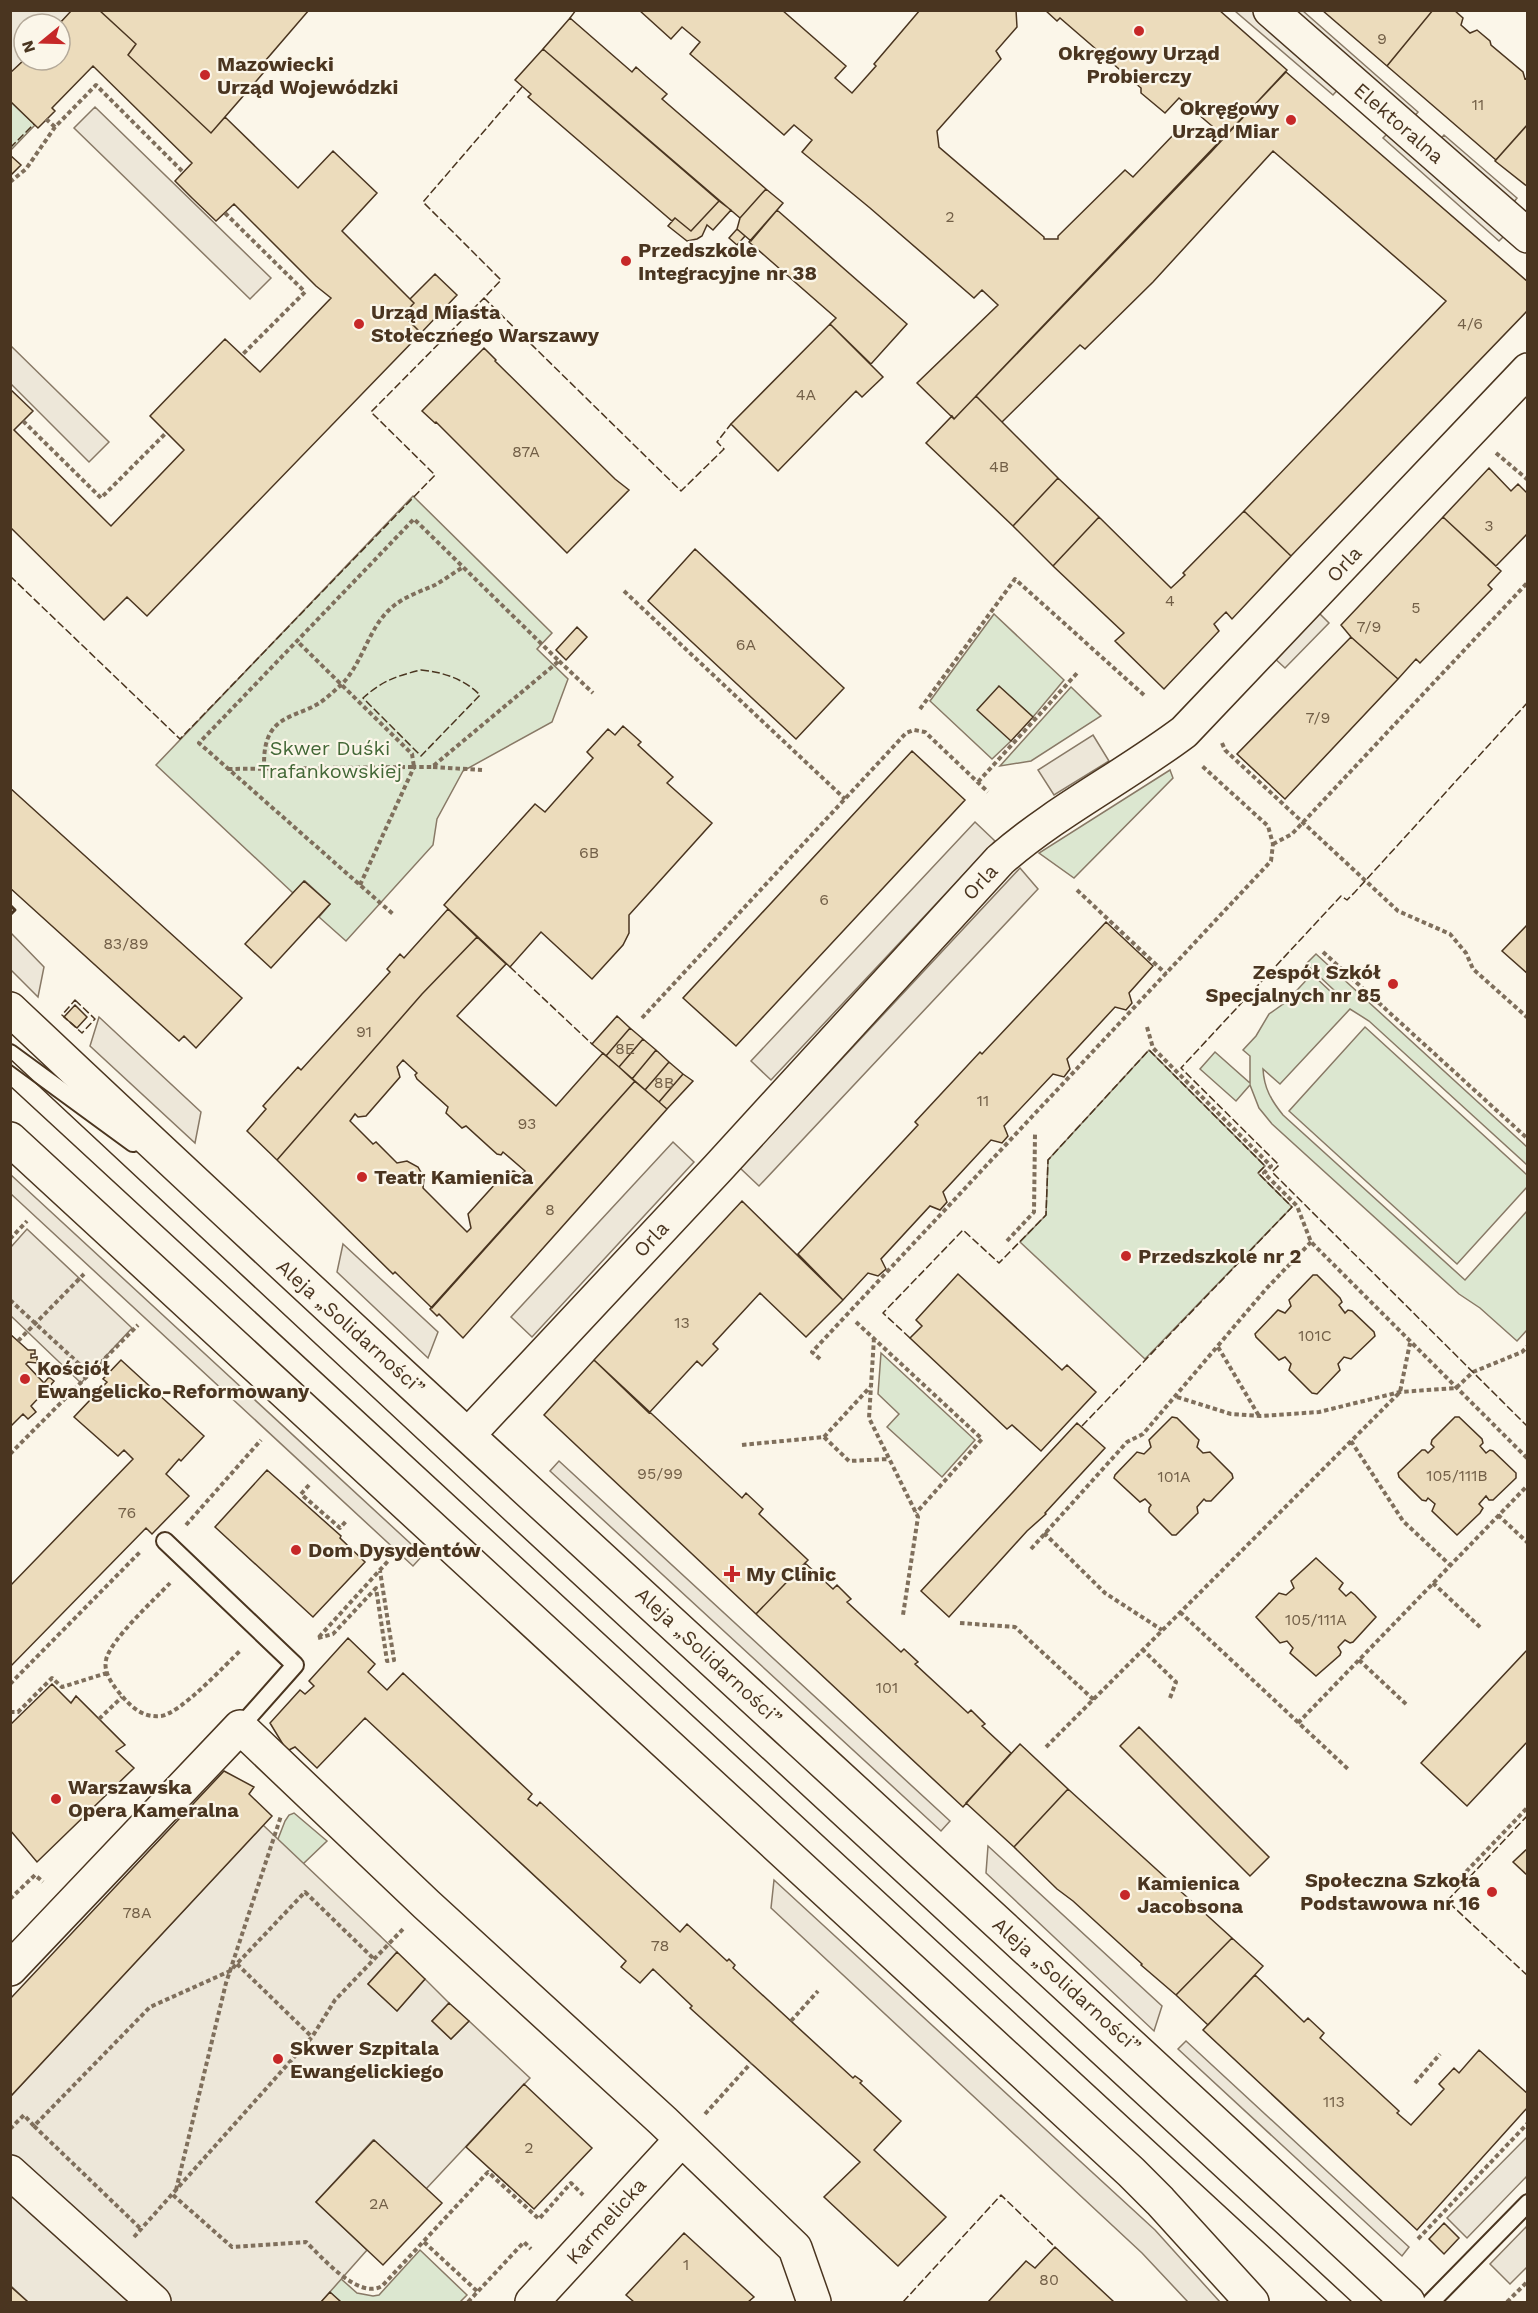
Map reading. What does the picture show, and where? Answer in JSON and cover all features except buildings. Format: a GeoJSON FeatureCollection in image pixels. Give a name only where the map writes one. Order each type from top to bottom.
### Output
{"type":"FeatureCollection","features":[{"type":"Feature","properties":{"kind":"main road","name":"Elektoralna"},"geometry":{"type":"LineString","coordinates":[[1270,10],[1527,236]]}},
{"type":"Feature","properties":{"kind":"main road","name":"Orla"},"geometry":{"type":"LineString","coordinates":[[469,1434],[1000,860],[1044,825],[1184,732],[1527,370]]}},
{"type":"Feature","properties":{"kind":"main road","name":"Aleja „Solidarności”"},"geometry":{"type":"LineString","coordinates":[[10,1009],[210,1197],[1139,2051],[1408,2302]]}},
{"type":"Feature","properties":{"kind":"main road"},"geometry":{"type":"LineString","coordinates":[[10,1139],[1131,2172],[1252,2302]]}},
{"type":"Feature","properties":{"kind":"main road"},"geometry":{"type":"LineString","coordinates":[[10,1969],[240,1727],[795,2248],[814,2302]]}},
{"type":"Feature","properties":{"kind":"main road","name":"Karmelicka"},"geometry":{"type":"LineString","coordinates":[[532,2302],[681,2140]]}},
{"type":"Feature","properties":{"kind":"main road"},"geometry":{"type":"LineString","coordinates":[[10,2172],[154,2302]]}},
{"type":"Feature","properties":{"kind":"lane"},"geometry":{"type":"LineString","coordinates":[[10,1053],[210,1197]]}},
{"type":"Feature","properties":{"kind":"lane"},"geometry":{"type":"LineString","coordinates":[[165,1541],[295,1665],[240,1727]]}},
{"type":"Feature","properties":{"kind":"lane"},"geometry":{"type":"LineString","coordinates":[[1431,2302],[1527,2203]]}},
{"type":"Feature","properties":{"kind":"path"},"geometry":{"type":"LineString","coordinates":[[10,182],[26,169],[55,128],[96,85],[183,172]]}},
{"type":"Feature","properties":{"kind":"path"},"geometry":{"type":"LineString","coordinates":[[46,119],[55,128]]}},
{"type":"Feature","properties":{"kind":"path"},"geometry":{"type":"LineString","coordinates":[[225,213],[305,292],[242,355]]}},
{"type":"Feature","properties":{"kind":"path"},"geometry":{"type":"LineString","coordinates":[[23,421],[102,498],[166,433]]}},
{"type":"Feature","properties":{"kind":"path"},"geometry":{"type":"LineString","coordinates":[[1493,451],[1527,480]]}},
{"type":"Feature","properties":{"kind":"path"},"geometry":{"type":"LineString","coordinates":[[394,915],[199,743],[414,519],[593,693]]}},
{"type":"Feature","properties":{"kind":"path"},"geometry":{"type":"LineString","coordinates":[[264,769],[264,751],[268,736],[274,727],[284,719],[317,705],[351,674],[387,611],[462,568]]}},
{"type":"Feature","properties":{"kind":"path"},"geometry":{"type":"LineString","coordinates":[[920,709],[1015,579],[1145,696]]}},
{"type":"Feature","properties":{"kind":"path"},"geometry":{"type":"LineString","coordinates":[[1273,844],[1292,834],[1527,582]]}},
{"type":"Feature","properties":{"kind":"path"},"geometry":{"type":"LineString","coordinates":[[624,591],[844,800]]}},
{"type":"Feature","properties":{"kind":"path"},"geometry":{"type":"LineString","coordinates":[[297,641],[412,754],[414,767],[360,885]]}},
{"type":"Feature","properties":{"kind":"path"},"geometry":{"type":"LineString","coordinates":[[432,767],[559,661]]}},
{"type":"Feature","properties":{"kind":"path"},"geometry":{"type":"LineString","coordinates":[[978,782],[1078,672]]}},
{"type":"Feature","properties":{"kind":"path"},"geometry":{"type":"LineString","coordinates":[[642,1018],[906,734],[914,730],[925,732],[988,792]]}},
{"type":"Feature","properties":{"kind":"path"},"geometry":{"type":"LineString","coordinates":[[1220,736],[1225,750],[1398,911],[1450,934],[1466,953],[1473,969],[1527,1018]]}},
{"type":"Feature","properties":{"kind":"path"},"geometry":{"type":"LineString","coordinates":[[820,1359],[812,1352],[1271,861],[1273,844],[1268,826],[1197,762]]}},
{"type":"Feature","properties":{"kind":"path"},"geometry":{"type":"LineString","coordinates":[[228,769],[432,767],[482,770]]}},
{"type":"Feature","properties":{"kind":"path"},"geometry":{"type":"LineString","coordinates":[[1077,890],[1166,974]]}},
{"type":"Feature","properties":{"kind":"path"},"geometry":{"type":"LineString","coordinates":[[1323,952],[1527,1139]]}},
{"type":"Feature","properties":{"kind":"path"},"geometry":{"type":"LineString","coordinates":[[1147,1027],[1153,1048],[1270,1166],[1264,1173],[1297,1206],[1311,1242],[1527,1458]]}},
{"type":"Feature","properties":{"kind":"path"},"geometry":{"type":"LineString","coordinates":[[1007,1241],[1034,1212],[1035,1134]]}},
{"type":"Feature","properties":{"kind":"path"},"geometry":{"type":"LineString","coordinates":[[10,1239],[27,1221]]}},
{"type":"Feature","properties":{"kind":"path"},"geometry":{"type":"LineString","coordinates":[[1031,1549],[1127,1442],[1143,1434],[1177,1397],[1266,1289],[1311,1242]]}},
{"type":"Feature","properties":{"kind":"path"},"geometry":{"type":"LineString","coordinates":[[18,1341],[84,1274]]}},
{"type":"Feature","properties":{"kind":"path"},"geometry":{"type":"LineString","coordinates":[[10,1300],[90,1374]]}},
{"type":"Feature","properties":{"kind":"path"},"geometry":{"type":"LineString","coordinates":[[856,1322],[982,1439],[916,1513]]}},
{"type":"Feature","properties":{"kind":"path"},"geometry":{"type":"LineString","coordinates":[[10,1454],[138,1324]]}},
{"type":"Feature","properties":{"kind":"path"},"geometry":{"type":"LineString","coordinates":[[874,1338],[869,1418],[918,1517],[903,1615]]}},
{"type":"Feature","properties":{"kind":"path"},"geometry":{"type":"LineString","coordinates":[[1046,1747],[1400,1392],[1410,1342]]}},
{"type":"Feature","properties":{"kind":"path"},"geometry":{"type":"LineString","coordinates":[[1177,1397],[1231,1414],[1260,1416],[1319,1412],[1400,1392],[1456,1388],[1473,1372],[1522,1352],[1527,1346]]}},
{"type":"Feature","properties":{"kind":"path"},"geometry":{"type":"LineString","coordinates":[[1218,1347],[1260,1416]]}},
{"type":"Feature","properties":{"kind":"path"},"geometry":{"type":"LineString","coordinates":[[742,1445],[824,1437],[871,1386]]}},
{"type":"Feature","properties":{"kind":"path"},"geometry":{"type":"LineString","coordinates":[[824,1437],[849,1461],[889,1459]]}},
{"type":"Feature","properties":{"kind":"path"},"geometry":{"type":"LineString","coordinates":[[207,1500],[261,1440]]}},
{"type":"Feature","properties":{"kind":"path"},"geometry":{"type":"LineString","coordinates":[[1351,1441],[1403,1521],[1450,1565]]}},
{"type":"Feature","properties":{"kind":"path"},"geometry":{"type":"LineString","coordinates":[[309,1485],[301,1494],[318,1512],[340,1528],[347,1520]]}},
{"type":"Feature","properties":{"kind":"path"},"geometry":{"type":"LineString","coordinates":[[1298,1723],[1527,1485]]}},
{"type":"Feature","properties":{"kind":"path"},"geometry":{"type":"LineString","coordinates":[[1498,1515],[1527,1543]]}},
{"type":"Feature","properties":{"kind":"path"},"geometry":{"type":"LineString","coordinates":[[1044,1533],[1105,1593],[1162,1630]]}},
{"type":"Feature","properties":{"kind":"path"},"geometry":{"type":"LineString","coordinates":[[10,1684],[140,1552],[165,1541]]}},
{"type":"Feature","properties":{"kind":"path"},"geometry":{"type":"LineString","coordinates":[[334,1620],[389,1560]]}},
{"type":"Feature","properties":{"kind":"path"},"geometry":{"type":"LineString","coordinates":[[318,1638],[333,1634],[376,1588],[387,1661],[394,1660],[380,1571]]}},
{"type":"Feature","properties":{"kind":"path"},"geometry":{"type":"LineString","coordinates":[[1433,1583],[1481,1628]]}},
{"type":"Feature","properties":{"kind":"path"},"geometry":{"type":"LineString","coordinates":[[160,1593],[114,1643],[106,1660],[107,1673],[123,1697],[139,1712],[151,1716],[163,1716],[179,1708],[245,1646]]}},
{"type":"Feature","properties":{"kind":"path"},"geometry":{"type":"LineString","coordinates":[[1180,1612],[1349,1770]]}},
{"type":"Feature","properties":{"kind":"path"},"geometry":{"type":"LineString","coordinates":[[960,1623],[1015,1627],[1094,1700]]}},
{"type":"Feature","properties":{"kind":"path"},"geometry":{"type":"LineString","coordinates":[[1142,1649],[1176,1682],[1170,1698]]}},
{"type":"Feature","properties":{"kind":"path"},"geometry":{"type":"LineString","coordinates":[[1359,1660],[1408,1706]]}},
{"type":"Feature","properties":{"kind":"path"},"geometry":{"type":"LineString","coordinates":[[10,1712],[18,1712],[52,1678],[62,1688],[107,1673]]}},
{"type":"Feature","properties":{"kind":"path"},"geometry":{"type":"LineString","coordinates":[[99,1719],[123,1697]]}},
{"type":"Feature","properties":{"kind":"path"},"geometry":{"type":"LineString","coordinates":[[175,2193],[230,1971],[283,1811],[305,1789]]}},
{"type":"Feature","properties":{"kind":"path"},"geometry":{"type":"LineString","coordinates":[[1461,1877],[1527,1807]]}},
{"type":"Feature","properties":{"kind":"path"},"geometry":{"type":"LineString","coordinates":[[34,2126],[150,2007],[230,1971],[305,1892],[374,1959]]}},
{"type":"Feature","properties":{"kind":"path"},"geometry":{"type":"LineString","coordinates":[[10,1899],[15,1895]]}},
{"type":"Feature","properties":{"kind":"path"},"geometry":{"type":"LineString","coordinates":[[110,2263],[175,2193],[312,2037],[335,2000],[426,1904]]}},
{"type":"Feature","properties":{"kind":"path"},"geometry":{"type":"LineString","coordinates":[[237,1964],[312,2037]]}},
{"type":"Feature","properties":{"kind":"path"},"geometry":{"type":"LineString","coordinates":[[790,2021],[818,1991]]}},
{"type":"Feature","properties":{"kind":"path"},"geometry":{"type":"LineString","coordinates":[[1415,2083],[1440,2055]]}},
{"type":"Feature","properties":{"kind":"path"},"geometry":{"type":"LineString","coordinates":[[681,2140],[751,2063]]}},
{"type":"Feature","properties":{"kind":"path"},"geometry":{"type":"LineString","coordinates":[[10,2129],[24,2115],[141,2229]]}},
{"type":"Feature","properties":{"kind":"path"},"geometry":{"type":"LineString","coordinates":[[1418,2239],[1527,2123]]}},
{"type":"Feature","properties":{"kind":"path"},"geometry":{"type":"LineString","coordinates":[[175,2193],[232,2247],[306,2242],[344,2277],[369,2290],[382,2286],[488,2172],[539,2219],[571,2183]]}},
{"type":"Feature","properties":{"kind":"path"},"geometry":{"type":"LineString","coordinates":[[424,2242],[478,2292]]}},
{"type":"Feature","properties":{"kind":"path"},"geometry":{"type":"LineString","coordinates":[[468,2302],[524,2242],[532,2249]]}},
{"type":"Feature","properties":{"kind":"path"},"geometry":{"type":"LineString","coordinates":[[1507,2302],[1527,2281]]}},
{"type":"Feature","properties":{"kind":"green space"},"geometry":{"type":"Polygon","coordinates":[[[10,101],[35,125],[11,150],[10,149],[10,101]]]}},
{"type":"Feature","properties":{"kind":"green space","name":"Skwer Duśki Trafankowskiej"},"geometry":{"type":"Polygon","coordinates":[[[413,496],[552,633],[537,649],[568,679],[552,722],[463,771],[437,819],[433,845],[346,941],[319,917],[330,904],[305,881],[293,893],[156,765],[413,496]]]}},
{"type":"Feature","properties":{"kind":"green space"},"geometry":{"type":"Polygon","coordinates":[[[994,614],[1064,680],[1033,717],[999,687],[1011,741],[992,759],[930,701],[994,614]]]}},
{"type":"Feature","properties":{"kind":"green space"},"geometry":{"type":"Polygon","coordinates":[[[1071,687],[1101,716],[1031,761],[1000,766],[1071,687]]]}},
{"type":"Feature","properties":{"kind":"green space"},"geometry":{"type":"Polygon","coordinates":[[[1170,770],[1173,778],[1074,878],[1039,853],[1170,770]]]}},
{"type":"Feature","properties":{"kind":"green space"},"geometry":{"type":"Polygon","coordinates":[[[1316,954],[1527,1147],[1527,1165],[1369,1021],[1350,1009],[1280,1084],[1263,1069],[1269,1093],[1283,1115],[1465,1280],[1527,1211],[1527,1330],[1517,1341],[1480,1308],[1459,1294],[1272,1124],[1259,1108],[1250,1085],[1236,1101],[1200,1069],[1215,1052],[1250,1083],[1250,1056],[1243,1050],[1256,1036],[1269,1014],[1286,1002],[1312,974],[1330,991],[1335,991],[1306,964],[1316,954]]]}},
{"type":"Feature","properties":{"kind":"green space"},"geometry":{"type":"Polygon","coordinates":[[[1365,1027],[1527,1175],[1527,1187],[1457,1264],[1289,1111],[1365,1027]]]}},
{"type":"Feature","properties":{"kind":"green space"},"geometry":{"type":"Polygon","coordinates":[[[1149,1050],[1265,1166],[1258,1173],[1292,1207],[1145,1359],[1020,1242],[1046,1215],[1048,1160],[1149,1050]]]}},
{"type":"Feature","properties":{"kind":"green space"},"geometry":{"type":"Polygon","coordinates":[[[881,1353],[975,1440],[942,1477],[887,1427],[899,1414],[878,1394],[881,1353]]]}},
{"type":"Feature","properties":{"kind":"green space"},"geometry":{"type":"Polygon","coordinates":[[[294,1813],[327,1841],[303,1864],[380,1936],[247,1944],[278,1839],[285,1821],[289,1815],[294,1813]]]}},
{"type":"Feature","properties":{"kind":"green space"},"geometry":{"type":"Polygon","coordinates":[[[305,2247],[357,2293],[373,2296],[379,2295],[420,2250],[467,2295],[460,2302],[341,2302],[330,2293],[321,2302],[305,2247]]]}},
{"type":"Feature","properties":{"kind":"shaded area"},"geometry":{"type":"Polygon","coordinates":[[[11,11],[72,11],[12,12],[11,73],[11,11]]]}},
{"type":"Feature","properties":{"kind":"shaded area"},"geometry":{"type":"Polygon","coordinates":[[[1235,11],[1253,11],[1341,86],[1333,95],[1235,11]]]}},
{"type":"Feature","properties":{"kind":"shaded area"},"geometry":{"type":"Polygon","coordinates":[[[1287,11],[1303,11],[1418,112],[1411,120],[1287,11]]]}},
{"type":"Feature","properties":{"kind":"shaded area"},"geometry":{"type":"Polygon","coordinates":[[[95,107],[271,278],[250,299],[74,128],[95,107]]]}},
{"type":"Feature","properties":{"kind":"shaded area"},"geometry":{"type":"Polygon","coordinates":[[[1390,131],[1506,234],[1499,241],[1383,138],[1390,131]]]}},
{"type":"Feature","properties":{"kind":"shaded area"},"geometry":{"type":"Polygon","coordinates":[[[1444,135],[1517,198],[1510,207],[1437,143],[1444,135]]]}},
{"type":"Feature","properties":{"kind":"shaded area"},"geometry":{"type":"Polygon","coordinates":[[[10,345],[109,442],[89,462],[11,384],[10,345]]]}},
{"type":"Feature","properties":{"kind":"shaded area"},"geometry":{"type":"Polygon","coordinates":[[[1316,610],[1329,623],[1285,668],[1272,656],[1316,610]]]}},
{"type":"Feature","properties":{"kind":"shaded area"},"geometry":{"type":"Polygon","coordinates":[[[1093,735],[1109,761],[1054,795],[1038,770],[1093,735]]]}},
{"type":"Feature","properties":{"kind":"shaded area"},"geometry":{"type":"Polygon","coordinates":[[[975,822],[995,841],[771,1080],[751,1061],[975,822]]]}},
{"type":"Feature","properties":{"kind":"shaded area"},"geometry":{"type":"Polygon","coordinates":[[[1020,868],[1038,889],[759,1186],[740,1168],[1020,868]]]}},
{"type":"Feature","properties":{"kind":"shaded area"},"geometry":{"type":"Polygon","coordinates":[[[11,933],[44,967],[38,997],[11,970],[11,933]]]}},
{"type":"Feature","properties":{"kind":"shaded area"},"geometry":{"type":"Polygon","coordinates":[[[99,1017],[201,1112],[195,1143],[90,1046],[99,1017]]]}},
{"type":"Feature","properties":{"kind":"shaded area"},"geometry":{"type":"Polygon","coordinates":[[[673,1142],[694,1162],[532,1337],[511,1317],[673,1142]]]}},
{"type":"Feature","properties":{"kind":"shaded area"},"geometry":{"type":"Polygon","coordinates":[[[11,1175],[423,1555],[413,1566],[11,1194],[11,1175]]]}},
{"type":"Feature","properties":{"kind":"shaded area"},"geometry":{"type":"Polygon","coordinates":[[[27,1229],[132,1328],[81,1383],[11,1316],[11,1247],[27,1229]]]}},
{"type":"Feature","properties":{"kind":"shaded area"},"geometry":{"type":"Polygon","coordinates":[[[343,1244],[438,1332],[428,1358],[337,1272],[343,1244]]]}},
{"type":"Feature","properties":{"kind":"shaded area"},"geometry":{"type":"Polygon","coordinates":[[[559,1461],[950,1821],[941,1831],[550,1471],[559,1461]]]}},
{"type":"Feature","properties":{"kind":"shaded area","name":"Skwer Szpitala Ewangelickiego"},"geometry":{"type":"Polygon","coordinates":[[[263,1825],[397,1952],[368,1984],[397,2011],[425,1979],[449,2003],[432,2021],[451,2039],[469,2021],[530,2078],[426,2189],[373,2140],[316,2202],[367,2250],[321,2302],[28,2302],[11,2286],[10,2097],[263,1825]]]}},
{"type":"Feature","properties":{"kind":"shaded area"},"geometry":{"type":"Polygon","coordinates":[[[988,1846],[1162,2006],[1154,2031],[986,1873],[988,1846]]]}},
{"type":"Feature","properties":{"kind":"shaded area"},"geometry":{"type":"Polygon","coordinates":[[[774,1880],[1155,2230],[1220,2302],[1188,2302],[1142,2253],[771,1908],[774,1880]]]}},
{"type":"Feature","properties":{"kind":"shaded area"},"geometry":{"type":"Polygon","coordinates":[[[1186,2041],[1409,2247],[1402,2256],[1178,2049],[1186,2041]]]}},
{"type":"Feature","properties":{"kind":"shaded area"},"geometry":{"type":"Polygon","coordinates":[[[1527,2137],[1527,2176],[1467,2238],[1447,2218],[1527,2137]]]}},
{"type":"Feature","properties":{"kind":"shaded area"},"geometry":{"type":"Polygon","coordinates":[[[1527,2226],[1527,2267],[1510,2284],[1490,2264],[1527,2226]]]}},
{"type":"Feature","properties":{"kind":"tram line"},"geometry":{"type":"LineString","coordinates":[[10,1059],[506,1521],[1352,2302]]}},
{"type":"Feature","properties":{"kind":"tram line"},"geometry":{"type":"LineString","coordinates":[[10,1086],[1328,2302]]}},
{"type":"Feature","properties":{"kind":"fence"},"geometry":{"type":"LineString","coordinates":[[570,18],[576,10]]}},
{"type":"Feature","properties":{"kind":"fence"},"geometry":{"type":"LineString","coordinates":[[522,87],[423,202],[501,280],[484,298],[681,491],[724,449],[717,442],[731,424]]}},
{"type":"Feature","properties":{"kind":"fence"},"geometry":{"type":"LineString","coordinates":[[10,148],[34,124]]}},
{"type":"Feature","properties":{"kind":"fence"},"geometry":{"type":"LineString","coordinates":[[10,576],[180,739],[435,475],[371,412],[484,298]]}},
{"type":"Feature","properties":{"kind":"fence"},"geometry":{"type":"LineString","coordinates":[[421,670],[453,677],[480,695],[421,756],[363,698],[390,680],[421,670]]}},
{"type":"Feature","properties":{"kind":"fence"},"geometry":{"type":"LineString","coordinates":[[1528,702],[1355,892],[1347,900],[1341,896],[1181,1068],[1279,1165],[1272,1172],[1528,1427]]}},
{"type":"Feature","properties":{"kind":"fence"},"geometry":{"type":"LineString","coordinates":[[510,967],[592,1044]]}},
{"type":"Feature","properties":{"kind":"fence"},"geometry":{"type":"LineString","coordinates":[[75,1000],[95,1019],[82,1033],[62,1015],[75,1000]]}},
{"type":"Feature","properties":{"kind":"fence"},"geometry":{"type":"LineString","coordinates":[[910,1338],[883,1313],[963,1230],[999,1263],[1046,1215],[1048,1160],[1149,1050],[1265,1166],[1258,1173],[1292,1207],[1082,1426]]}},
{"type":"Feature","properties":{"kind":"fence"},"geometry":{"type":"LineString","coordinates":[[1528,1815],[1447,1901],[1528,1976]]}},
{"type":"Feature","properties":{"kind":"fence"},"geometry":{"type":"LineString","coordinates":[[903,2302],[1001,2195],[1055,2247]]}},
{"type":"Feature","properties":{"kind":"wall"},"geometry":{"type":"LineString","coordinates":[[10,905],[15,910],[10,915]]}},
{"type":"Feature","properties":{"kind":"place","name":"Okręgowy Urząd Probierczy"},"geometry":{"type":"Point","coordinates":[1139,31]}},
{"type":"Feature","properties":{"kind":"place","name":"Mazowiecki Urząd Wojewódzki"},"geometry":{"type":"Point","coordinates":[205,75]}},
{"type":"Feature","properties":{"kind":"place","name":"Okręgowy Urząd Miar"},"geometry":{"type":"Point","coordinates":[1291,120]}},
{"type":"Feature","properties":{"kind":"place","name":"Przedszkole Integracyjne nr 38"},"geometry":{"type":"Point","coordinates":[626,261]}},
{"type":"Feature","properties":{"kind":"place","name":"Urząd Miasta Stołecznego Warszawy"},"geometry":{"type":"Point","coordinates":[359,324]}},
{"type":"Feature","properties":{"kind":"place","name":"Zespół Szkół Specjalnych nr 85"},"geometry":{"type":"Point","coordinates":[1393,984]}},
{"type":"Feature","properties":{"kind":"place","name":"Teatr Kamienica"},"geometry":{"type":"Point","coordinates":[362,1177]}},
{"type":"Feature","properties":{"kind":"place","name":"Przedszkole nr 2"},"geometry":{"type":"Point","coordinates":[1126,1256]}},
{"type":"Feature","properties":{"kind":"place","name":"Kościół Ewangelicko-Reformowany"},"geometry":{"type":"Point","coordinates":[25,1379]}},
{"type":"Feature","properties":{"kind":"place","name":"Dom Dysydentów"},"geometry":{"type":"Point","coordinates":[296,1550]}},
{"type":"Feature","properties":{"kind":"place","name":"My Clinic"},"geometry":{"type":"Point","coordinates":[732,1574]}},
{"type":"Feature","properties":{"kind":"place","name":"Warszawska Opera Kameralna"},"geometry":{"type":"Point","coordinates":[56,1799]}},
{"type":"Feature","properties":{"kind":"place","name":"Społeczna Szkoła Podstawowa nr 16"},"geometry":{"type":"Point","coordinates":[1492,1892]}},
{"type":"Feature","properties":{"kind":"place","name":"Kamienica Jacobsona"},"geometry":{"type":"Point","coordinates":[1125,1895]}},
{"type":"Feature","properties":{"kind":"place","name":"Skwer Szpitala Ewangelickiego"},"geometry":{"type":"Point","coordinates":[278,2059]}}]}
